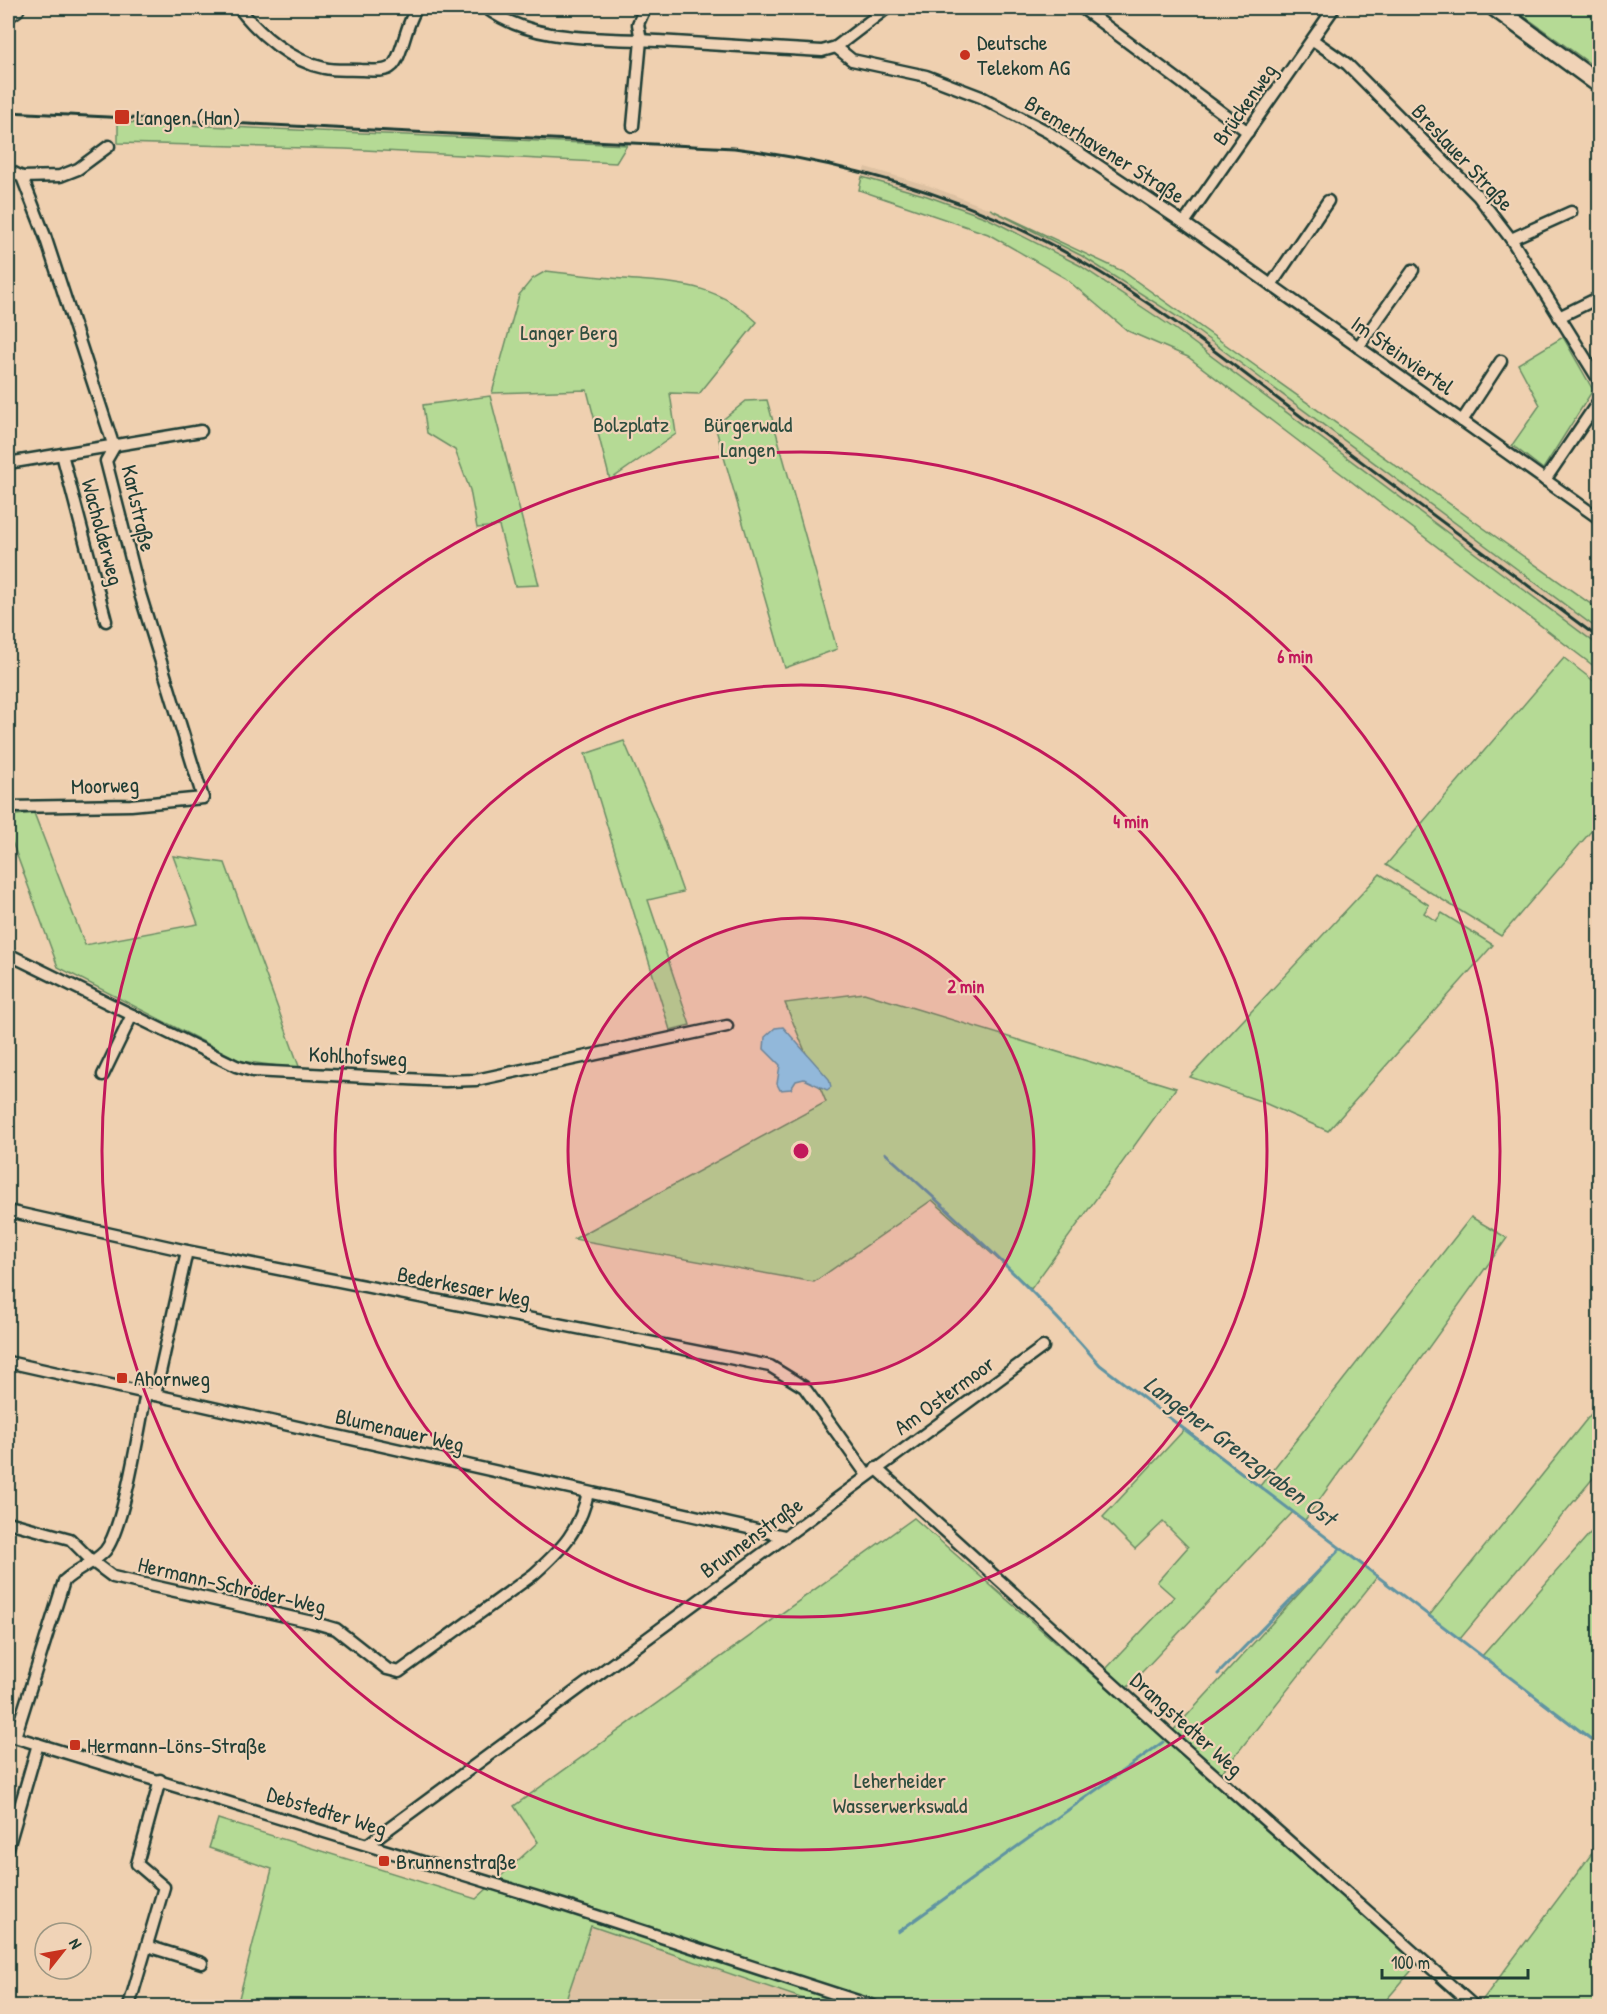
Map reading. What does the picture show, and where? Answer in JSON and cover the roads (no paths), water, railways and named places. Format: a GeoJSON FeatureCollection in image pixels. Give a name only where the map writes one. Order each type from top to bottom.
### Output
{"type":"FeatureCollection","features":[{"type":"Feature","properties":{"kind":"main road"},"geometry":{"type":"LineString","coordinates":[[8,13],[15,8]]}},
{"type":"Feature","properties":{"kind":"main road"},"geometry":{"type":"LineString","coordinates":[[1495,8],[1599,85]]}},
{"type":"Feature","properties":{"kind":"street"},"geometry":{"type":"LineString","coordinates":[[239,8],[270,40],[304,62],[325,69],[379,70],[391,68],[396,62],[409,19],[417,8]]}},
{"type":"Feature","properties":{"kind":"street"},"geometry":{"type":"LineString","coordinates":[[486,8],[500,18],[535,31],[581,39],[641,40],[822,51],[836,47],[887,8]]}},
{"type":"Feature","properties":{"kind":"street"},"geometry":{"type":"LineString","coordinates":[[633,126],[641,40],[638,24],[645,8]]}},
{"type":"Feature","properties":{"kind":"street"},"geometry":{"type":"LineString","coordinates":[[866,8],[873,18]]}},
{"type":"Feature","properties":{"kind":"street"},"geometry":{"type":"LineString","coordinates":[[1082,8],[1248,132]]}},
{"type":"Feature","properties":{"kind":"street","name":"Brückenweg"},"geometry":{"type":"LineString","coordinates":[[1184,223],[1334,8]]}},
{"type":"Feature","properties":{"kind":"street","name":"Breslauer Straße"},"geometry":{"type":"LineString","coordinates":[[1313,40],[1347,64],[1470,188],[1511,239],[1599,382]]}},
{"type":"Feature","properties":{"kind":"street","name":"Bremerhavener Straße"},"geometry":{"type":"LineString","coordinates":[[836,47],[852,60],[926,76],[981,97],[1048,132],[1184,223]]}},
{"type":"Feature","properties":{"kind":"street"},"geometry":{"type":"LineString","coordinates":[[8,170],[22,177],[60,176],[78,169],[109,146]]}},
{"type":"Feature","properties":{"kind":"street","name":"Karlstraße"},"geometry":{"type":"LineString","coordinates":[[22,177],[45,236],[114,447],[106,461],[118,514],[203,798]]}},
{"type":"Feature","properties":{"kind":"street"},"geometry":{"type":"LineString","coordinates":[[1271,285],[1328,201]]}},
{"type":"Feature","properties":{"kind":"street"},"geometry":{"type":"LineString","coordinates":[[1511,239],[1571,212]]}},
{"type":"Feature","properties":{"kind":"street","name":"Im Steinviertel"},"geometry":{"type":"LineString","coordinates":[[1184,223],[1599,519]]}},
{"type":"Feature","properties":{"kind":"street"},"geometry":{"type":"LineString","coordinates":[[1358,347],[1413,270]]}},
{"type":"Feature","properties":{"kind":"street"},"geometry":{"type":"LineString","coordinates":[[1559,317],[1599,297]]}},
{"type":"Feature","properties":{"kind":"street"},"geometry":{"type":"LineString","coordinates":[[1462,421],[1501,361]]}},
{"type":"Feature","properties":{"kind":"street"},"geometry":{"type":"LineString","coordinates":[[1545,480],[1599,399]]}},
{"type":"Feature","properties":{"kind":"street"},"geometry":{"type":"LineString","coordinates":[[8,463],[201,431]]}},
{"type":"Feature","properties":{"kind":"street","name":"Wacholderweg"},"geometry":{"type":"LineString","coordinates":[[62,454],[106,621]]}},
{"type":"Feature","properties":{"kind":"street","name":"Moorweg"},"geometry":{"type":"LineString","coordinates":[[8,807],[131,805],[203,798]]}},
{"type":"Feature","properties":{"kind":"street","name":"Kohlhofsweg"},"geometry":{"type":"LineString","coordinates":[[8,954],[236,1066],[253,1071],[446,1081],[510,1074],[727,1026]]}},
{"type":"Feature","properties":{"kind":"street"},"geometry":{"type":"LineString","coordinates":[[103,1075],[132,1015]]}},
{"type":"Feature","properties":{"kind":"street","name":"Bederkesaer Weg"},"geometry":{"type":"LineString","coordinates":[[8,1211],[188,1251],[770,1366],[804,1387],[872,1472]]}},
{"type":"Feature","properties":{"kind":"street"},"geometry":{"type":"LineString","coordinates":[[11,1736],[64,1581],[77,1569],[93,1562],[116,1534],[188,1251]]}},
{"type":"Feature","properties":{"kind":"street","name":"Am Ostermoor"},"geometry":{"type":"LineString","coordinates":[[872,1472],[1043,1347]]}},
{"type":"Feature","properties":{"kind":"street","name":"Blumenauer Weg"},"geometry":{"type":"LineString","coordinates":[[8,1362],[784,1536]]}},
{"type":"Feature","properties":{"kind":"street","name":"Brunnenstraße"},"geometry":{"type":"LineString","coordinates":[[368,1844],[872,1472]]}},
{"type":"Feature","properties":{"kind":"street","name":"Drangstedter Weg"},"geometry":{"type":"LineString","coordinates":[[872,1472],[1474,2007]]}},
{"type":"Feature","properties":{"kind":"street","name":"Hermann-Schröder-Weg"},"geometry":{"type":"LineString","coordinates":[[8,1522],[70,1539],[93,1562],[113,1577],[336,1629],[387,1669],[399,1672],[534,1575],[554,1557],[571,1537],[583,1517],[588,1493]]}},
{"type":"Feature","properties":{"kind":"street","name":"Debstedter Weg"},"geometry":{"type":"LineString","coordinates":[[11,1736],[368,1844],[873,2007]]}},
{"type":"Feature","properties":{"kind":"street"},"geometry":{"type":"LineString","coordinates":[[8,1848],[38,1744]]}},
{"type":"Feature","properties":{"kind":"street"},"geometry":{"type":"LineString","coordinates":[[131,2006],[164,1887],[137,1864],[160,1780]]}},
{"type":"Feature","properties":{"kind":"street"},"geometry":{"type":"LineString","coordinates":[[147,1946],[202,1963]]}},
{"type":"Feature","properties":{"kind":"water"},"geometry":{"type":"Polygon","coordinates":[[[783,1027],[829,1079],[831,1087],[827,1090],[804,1079],[796,1081],[791,1089],[780,1090],[777,1084],[780,1065],[764,1049],[765,1037],[775,1028],[783,1027]]]}},
{"type":"Feature","properties":{"kind":"waterway","name":"Langener Grenzgraben Ost"},"geometry":{"type":"LineString","coordinates":[[885,1153],[1023,1282],[1100,1365],[1600,1746]]}},
{"type":"Feature","properties":{"kind":"waterway"},"geometry":{"type":"LineString","coordinates":[[1218,1674],[1340,1549]]}},
{"type":"Feature","properties":{"kind":"waterway"},"geometry":{"type":"LineString","coordinates":[[898,1932],[1163,1742]]}},
{"type":"Feature","properties":{"kind":"railway"},"geometry":{"type":"LineString","coordinates":[[8,112],[734,148],[824,164],[912,187],[955,202],[1038,238],[1139,297],[1600,639]]}},
{"type":"Feature","properties":{"kind":"place","name":"Deutsche Telekom AG"},"geometry":{"type":"Point","coordinates":[965,55]}},
{"type":"Feature","properties":{"kind":"place","name":"Langen (Han)"},"geometry":{"type":"Point","coordinates":[122,117]}},
{"type":"Feature","properties":{"kind":"place","name":"Ahornweg"},"geometry":{"type":"Point","coordinates":[122,1378]}},
{"type":"Feature","properties":{"kind":"place","name":"Hermann-Löns-Straße"},"geometry":{"type":"Point","coordinates":[75,1745]}},
{"type":"Feature","properties":{"kind":"place","name":"Brunnenstraße"},"geometry":{"type":"Point","coordinates":[384,1861]}},
{"type":"Feature","properties":{"kind":"park label","name":"Langer Berg"},"geometry":{"type":"Point","coordinates":[569,332]}},
{"type":"Feature","properties":{"kind":"park label","name":"Bolzplatz"},"geometry":{"type":"Point","coordinates":[631,424]}},
{"type":"Feature","properties":{"kind":"park label","name":"Bürgerwald Langen"},"geometry":{"type":"Point","coordinates":[748,437]}},
{"type":"Feature","properties":{"kind":"park label","name":"Leherheider Wasserwerkswald"},"geometry":{"type":"Point","coordinates":[900,1793]}}]}
